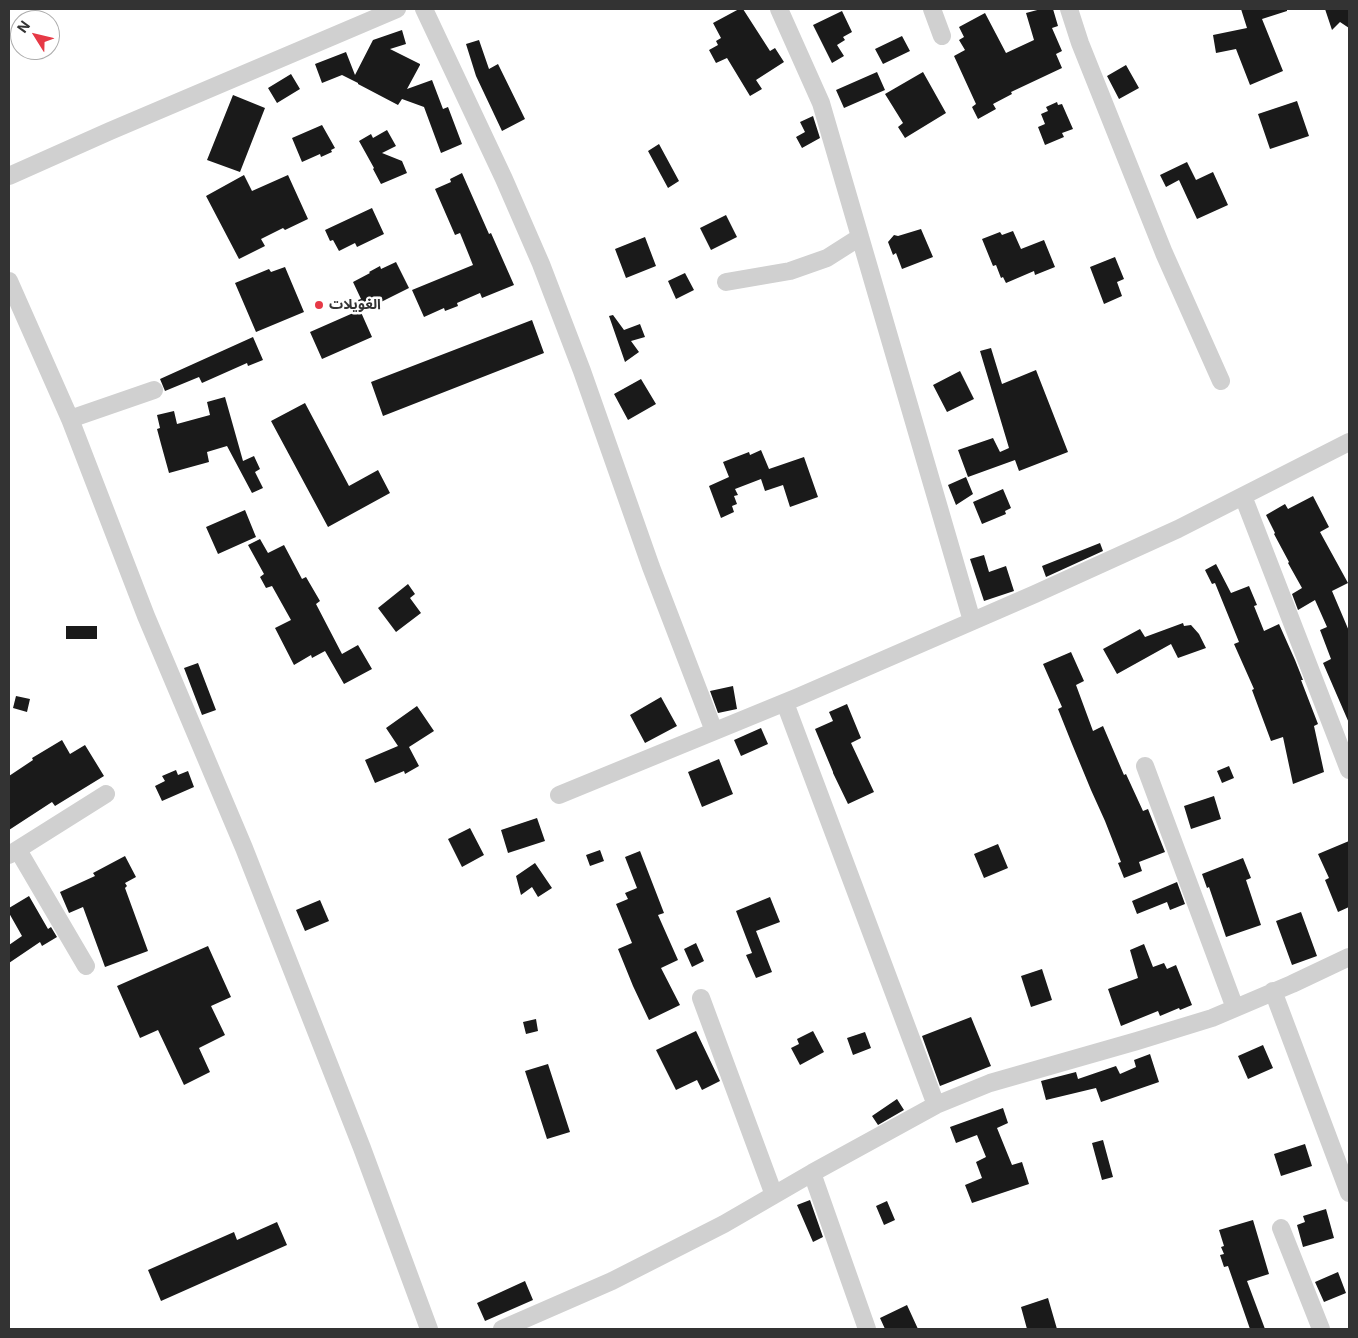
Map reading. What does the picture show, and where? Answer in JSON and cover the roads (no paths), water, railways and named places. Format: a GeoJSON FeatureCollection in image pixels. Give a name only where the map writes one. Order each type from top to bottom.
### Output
{"type":"FeatureCollection","features":[{"type":"Feature","properties":{"kind":"street"},"geometry":{"type":"LineString","coordinates":[[9,176],[396,9]]}},
{"type":"Feature","properties":{"kind":"street"},"geometry":{"type":"LineString","coordinates":[[424,9],[504,179],[541,264],[582,371],[650,567],[714,731]]}},
{"type":"Feature","properties":{"kind":"street"},"geometry":{"type":"LineString","coordinates":[[780,9],[821,103],[972,621]]}},
{"type":"Feature","properties":{"kind":"street"},"geometry":{"type":"LineString","coordinates":[[932,9],[942,36]]}},
{"type":"Feature","properties":{"kind":"street"},"geometry":{"type":"LineString","coordinates":[[1069,9],[1080,44],[1164,253],[1221,381]]}},
{"type":"Feature","properties":{"kind":"street"},"geometry":{"type":"LineString","coordinates":[[726,282],[790,272],[827,258],[860,237]]}},
{"type":"Feature","properties":{"kind":"street"},"geometry":{"type":"LineString","coordinates":[[9,281],[70,419],[146,616],[244,848],[298,982],[429,1329]]}},
{"type":"Feature","properties":{"kind":"street"},"geometry":{"type":"LineString","coordinates":[[70,419],[154,390]]}},
{"type":"Feature","properties":{"kind":"street"},"geometry":{"type":"LineString","coordinates":[[559,795],[784,703],[1178,529],[1349,442]]}},
{"type":"Feature","properties":{"kind":"street"},"geometry":{"type":"LineString","coordinates":[[1243,496],[1349,770]]}},
{"type":"Feature","properties":{"kind":"street"},"geometry":{"type":"LineString","coordinates":[[784,703],[936,1106]]}},
{"type":"Feature","properties":{"kind":"street"},"geometry":{"type":"LineString","coordinates":[[1145,766],[1235,1008]]}},
{"type":"Feature","properties":{"kind":"street"},"geometry":{"type":"LineString","coordinates":[[86,966],[13,853],[106,794]]}},
{"type":"Feature","properties":{"kind":"street"},"geometry":{"type":"LineString","coordinates":[[502,1329],[612,1281],[724,1224],[812,1173],[936,1106],[990,1083],[1137,1042],[1212,1018],[1349,957]]}},
{"type":"Feature","properties":{"kind":"street"},"geometry":{"type":"LineString","coordinates":[[1273,991],[1349,1194]]}},
{"type":"Feature","properties":{"kind":"street"},"geometry":{"type":"LineString","coordinates":[[701,998],[774,1195]]}},
{"type":"Feature","properties":{"kind":"street"},"geometry":{"type":"LineString","coordinates":[[812,1173],[867,1329]]}},
{"type":"Feature","properties":{"kind":"street"},"geometry":{"type":"LineString","coordinates":[[1281,1228],[1321,1329]]}},
{"type":"Feature","properties":{"kind":"place","name":"الغويلات"},"geometry":{"type":"Point","coordinates":[319,305]}}]}
